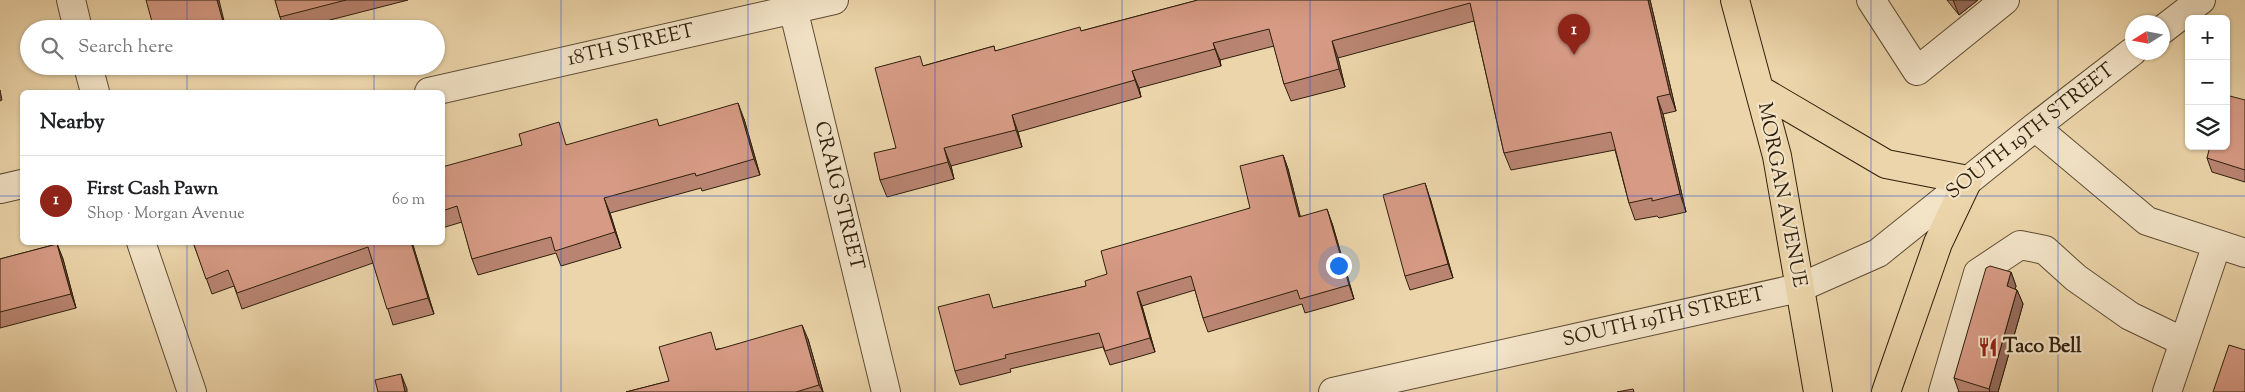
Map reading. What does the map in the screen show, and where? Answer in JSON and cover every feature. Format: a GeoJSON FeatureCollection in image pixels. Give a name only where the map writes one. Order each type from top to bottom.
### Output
{"type":"FeatureCollection","features":[{"type":"Feature","properties":{"kind":"main road","name":"MORGAN AVENUE"},"geometry":{"type":"LineString","coordinates":[[1735,0],[1777,156],[1818,392]]}},
{"type":"Feature","properties":{"kind":"main road"},"geometry":{"type":"LineString","coordinates":[[1760,90],[1886,164],[1968,180],[1938,243],[1886,392]]}},
{"type":"Feature","properties":{"kind":"street"},"geometry":{"type":"LineString","coordinates":[[71,0],[76,20]]}},
{"type":"Feature","properties":{"kind":"street","name":"18TH STREET"},"geometry":{"type":"LineString","coordinates":[[437,90],[792,4],[834,0]]}},
{"type":"Feature","properties":{"kind":"street"},"geometry":{"type":"LineString","coordinates":[[1871,0],[1917,71],[2005,0]]}},
{"type":"Feature","properties":{"kind":"street"},"geometry":{"type":"LineString","coordinates":[[2170,24],[2201,0]]}},
{"type":"Feature","properties":{"kind":"street","name":"CRAIG STREET"},"geometry":{"type":"LineString","coordinates":[[792,4],[886,392]]}},
{"type":"Feature","properties":{"kind":"street","name":"SOUTH 19TH STREET"},"geometry":{"type":"LineString","coordinates":[[1333,392],[1799,288],[1878,253],[2125,57]]}},
{"type":"Feature","properties":{"kind":"street"},"geometry":{"type":"LineString","coordinates":[[90,75],[94,90]]}},
{"type":"Feature","properties":{"kind":"street"},"geometry":{"type":"LineString","coordinates":[[2035,127],[2147,221],[2245,253]]}},
{"type":"Feature","properties":{"kind":"street"},"geometry":{"type":"LineString","coordinates":[[0,189],[20,184]]}},
{"type":"Feature","properties":{"kind":"street"},"geometry":{"type":"LineString","coordinates":[[2168,392],[2217,244]]}},
{"type":"Feature","properties":{"kind":"street"},"geometry":{"type":"LineString","coordinates":[[142,245],[192,392]]}},
{"type":"Feature","properties":{"kind":"street"},"geometry":{"type":"LineString","coordinates":[[1943,392],[1978,273],[2020,245],[2045,250],[2076,278],[2130,316],[2184,342]]}},
{"type":"Feature","properties":{"kind":"building"},"geometry":{"type":"Polygon","coordinates":[[[146,0],[217,0],[223,20],[152,20],[146,0]]]}},
{"type":"Feature","properties":{"kind":"building"},"geometry":{"type":"Polygon","coordinates":[[[275,0],[346,0],[280,17],[275,0]]]}},
{"type":"Feature","properties":{"kind":"building"},"geometry":{"type":"Polygon","coordinates":[[[1198,0],[1648,0],[1670,94],[1657,97],[1680,194],[1652,201],[1652,198],[1629,203],[1611,132],[1504,153],[1470,3],[1332,41],[1339,69],[1284,84],[1269,29],[1213,43],[1215,49],[1132,71],[1135,80],[1012,115],[1016,130],[944,148],[948,162],[880,180],[874,153],[896,148],[875,68],[920,56],[923,66],[994,46],[995,51],[1080,27],[1081,31],[1198,0]]]}},
{"type":"Feature","properties":{"kind":"building"},"geometry":{"type":"Polygon","coordinates":[[[2230,96],[2245,100],[2245,170],[2207,158],[2209,150],[2230,150],[2230,96]]]}},
{"type":"Feature","properties":{"kind":"building"},"geometry":{"type":"Polygon","coordinates":[[[738,103],[754,159],[696,176],[695,173],[604,198],[615,232],[555,251],[551,237],[472,259],[457,206],[445,210],[445,166],[522,145],[519,134],[559,122],[566,145],[657,119],[659,126],[738,103]]]}},
{"type":"Feature","properties":{"kind":"building"},"geometry":{"type":"Polygon","coordinates":[[[1283,155],[1299,217],[1327,209],[1349,285],[1300,299],[1297,290],[1203,318],[1191,276],[1137,292],[1150,338],[1105,351],[1099,333],[1005,355],[1006,358],[955,371],[938,307],[989,294],[993,308],[1086,286],[1085,281],[1107,274],[1101,251],[1250,208],[1240,166],[1283,155]]]}},
{"type":"Feature","properties":{"kind":"building"},"geometry":{"type":"Polygon","coordinates":[[[1425,183],[1448,264],[1405,276],[1383,195],[1425,183]]]}},
{"type":"Feature","properties":{"kind":"building"},"geometry":{"type":"Polygon","coordinates":[[[57,245],[71,294],[0,312],[0,259],[57,245]]]}},
{"type":"Feature","properties":{"kind":"building"},"geometry":{"type":"Polygon","coordinates":[[[194,245],[412,245],[428,298],[387,309],[368,247],[237,293],[228,270],[206,279],[194,245]]]}},
{"type":"Feature","properties":{"kind":"building","name":"Taco Bell"},"geometry":{"type":"Polygon","coordinates":[[[1990,266],[2011,272],[2007,286],[2017,290],[1989,389],[1954,378],[1986,268],[1990,266]]]}},
{"type":"Feature","properties":{"kind":"building"},"geometry":{"type":"Polygon","coordinates":[[[802,325],[819,385],[796,392],[626,392],[669,381],[659,347],[711,332],[716,350],[802,325]]]}},
{"type":"Feature","properties":{"kind":"building"},"geometry":{"type":"Polygon","coordinates":[[[2229,345],[2245,350],[2245,392],[2213,392],[2229,345]]]}},
{"type":"Feature","properties":{"kind":"building"},"geometry":{"type":"Polygon","coordinates":[[[401,374],[405,392],[378,392],[375,380],[401,374]]]}},
{"type":"Feature","properties":{"kind":"building"},"geometry":{"type":"Polygon","coordinates":[[[1633,389],[1634,392],[1617,392],[1633,389]]]}},
{"type":"Feature","properties":{"kind":"place","name":"First Cash Pawn"},"geometry":{"type":"Point","coordinates":[1574,55]}},
{"type":"Feature","properties":{"kind":"place","name":"Taco Bell"},"geometry":{"type":"Point","coordinates":[1988,347]}}]}
